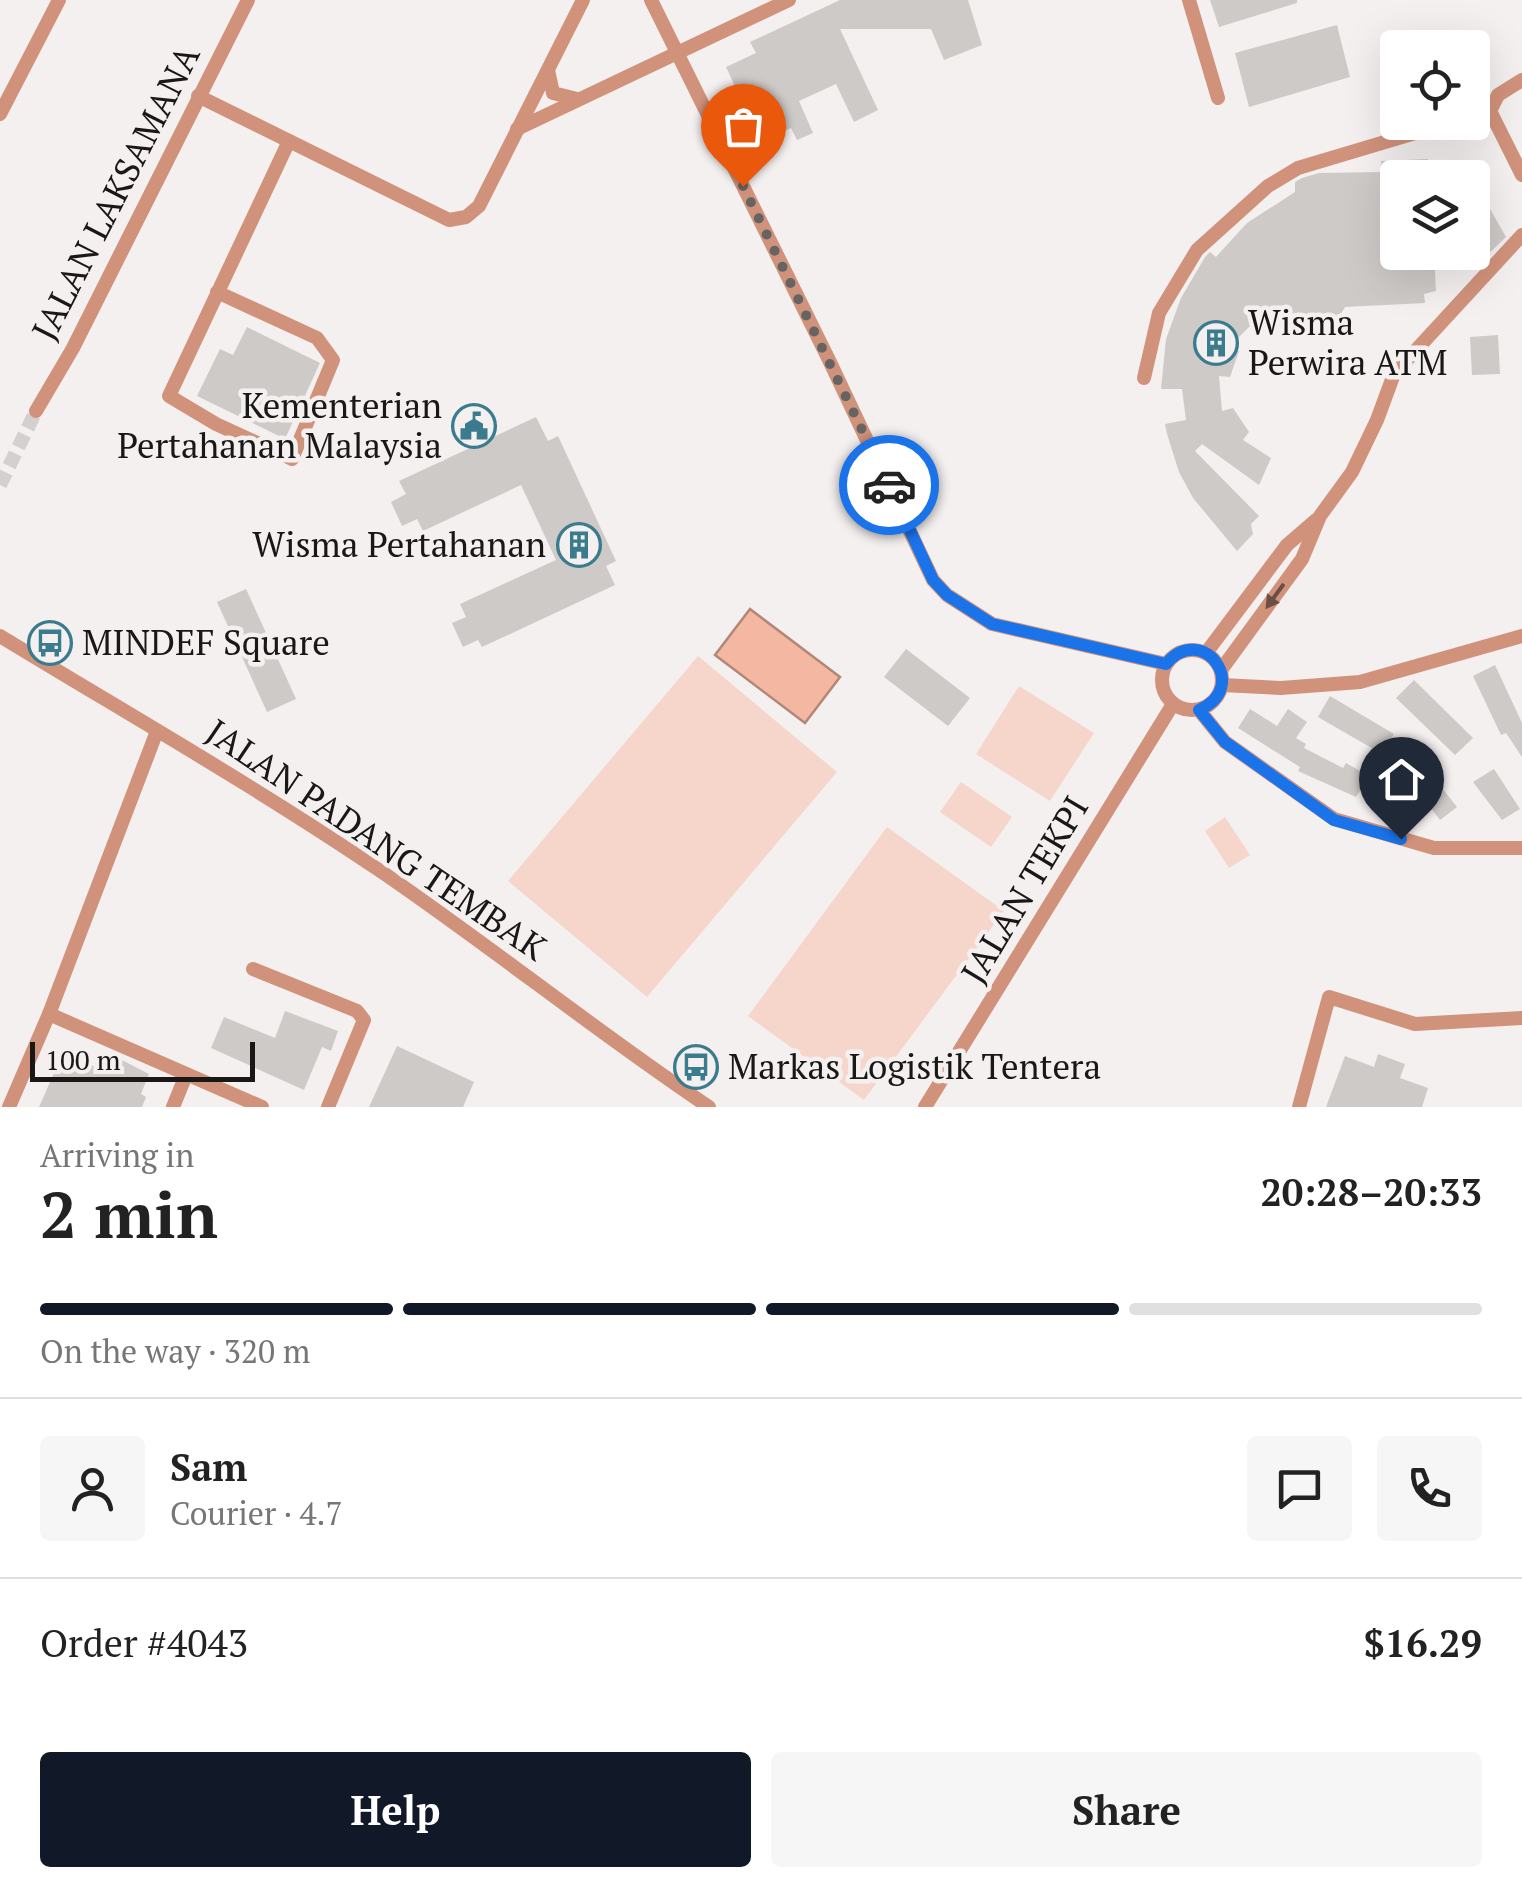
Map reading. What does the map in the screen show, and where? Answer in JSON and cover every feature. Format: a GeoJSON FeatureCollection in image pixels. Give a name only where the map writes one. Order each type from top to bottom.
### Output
{"type":"FeatureCollection","features":[{"type":"Feature","properties":{"kind":"street"},"geometry":{"type":"LineString","coordinates":[[0,114],[6,87],[58,0]]}},
{"type":"Feature","properties":{"kind":"street","name":"JALAN LAKSAMANA"},"geometry":{"type":"LineString","coordinates":[[36,411],[72,348],[248,0]]}},
{"type":"Feature","properties":{"kind":"street"},"geometry":{"type":"LineString","coordinates":[[198,96],[450,220],[466,217],[478,206],[583,0]]}},
{"type":"Feature","properties":{"kind":"street"},"geometry":{"type":"LineString","coordinates":[[652,0],[933,580],[947,595],[992,624],[1166,664]]}},
{"type":"Feature","properties":{"kind":"street"},"geometry":{"type":"LineString","coordinates":[[517,129],[789,0]]}},
{"type":"Feature","properties":{"kind":"street"},"geometry":{"type":"LineString","coordinates":[[1189,0],[1218,98]]}},
{"type":"Feature","properties":{"kind":"street"},"geometry":{"type":"LineString","coordinates":[[548,69],[554,93],[580,100]]}},
{"type":"Feature","properties":{"kind":"street"},"geometry":{"type":"LineString","coordinates":[[1522,80],[1498,96],[1490,111],[1522,175]]}},
{"type":"Feature","properties":{"kind":"street"},"geometry":{"type":"LineString","coordinates":[[1144,378],[1159,313],[1197,250],[1268,186],[1298,168],[1392,140]]}},
{"type":"Feature","properties":{"kind":"street"},"geometry":{"type":"LineString","coordinates":[[217,292],[317,338],[333,360],[292,459],[216,424],[169,396],[217,292],[289,141]]}},
{"type":"Feature","properties":{"kind":"street"},"geometry":{"type":"LineString","coordinates":[[1206,653],[1287,545],[1320,516],[1352,472],[1394,374],[1522,235]]}},
{"type":"Feature","properties":{"kind":"street"},"geometry":{"type":"LineString","coordinates":[[1320,516],[1302,559],[1221,677],[1214,700],[1199,710],[1173,704],[1163,690],[1162,672],[1180,652],[1206,653],[1221,677],[1282,688],[1360,682],[1522,636]]}},
{"type":"Feature","properties":{"kind":"street","name":"JALAN PADANG TEMBAK"},"geometry":{"type":"LineString","coordinates":[[0,636],[207,759],[378,870],[490,948],[635,1058],[709,1107]]}},
{"type":"Feature","properties":{"kind":"street","name":"JALAN TEKPI"},"geometry":{"type":"LineString","coordinates":[[926,1107],[1173,704]]}},
{"type":"Feature","properties":{"kind":"street"},"geometry":{"type":"LineString","coordinates":[[1199,710],[1225,742],[1334,820],[1434,848],[1522,848]]}},
{"type":"Feature","properties":{"kind":"street"},"geometry":{"type":"LineString","coordinates":[[9,1107],[158,731]]}},
{"type":"Feature","properties":{"kind":"street"},"geometry":{"type":"LineString","coordinates":[[253,969],[357,1011],[364,1020],[328,1107]]}},
{"type":"Feature","properties":{"kind":"street"},"geometry":{"type":"LineString","coordinates":[[1299,1107],[1329,997],[1415,1024],[1522,1018]]}},
{"type":"Feature","properties":{"kind":"street"},"geometry":{"type":"LineString","coordinates":[[48,1014],[262,1107]]}},
{"type":"Feature","properties":{"kind":"street"},"geometry":{"type":"LineString","coordinates":[[173,1107],[186,1075]]}},
{"type":"Feature","properties":{"kind":"shaded area"},"geometry":{"type":"Polygon","coordinates":[[[750,609],[840,677],[805,723],[715,655],[750,609]]]}},
{"type":"Feature","properties":{"kind":"shaded area"},"geometry":{"type":"Polygon","coordinates":[[[698,656],[837,772],[647,997],[508,881],[698,656]]]}},
{"type":"Feature","properties":{"kind":"shaded area"},"geometry":{"type":"Polygon","coordinates":[[[1019,686],[1094,733],[1050,801],[976,754],[1019,686]]]}},
{"type":"Feature","properties":{"kind":"shaded area"},"geometry":{"type":"Polygon","coordinates":[[[961,782],[1012,817],[991,847],[940,812],[961,782]]]}},
{"type":"Feature","properties":{"kind":"shaded area"},"geometry":{"type":"Polygon","coordinates":[[[1225,817],[1250,855],[1229,868],[1205,831],[1225,817]]]}},
{"type":"Feature","properties":{"kind":"shaded area"},"geometry":{"type":"Polygon","coordinates":[[[887,827],[1004,911],[864,1100],[748,1016],[887,827]]]}},
{"type":"Feature","properties":{"kind":"building"},"geometry":{"type":"Polygon","coordinates":[[[840,0],[968,0],[982,45],[944,60],[931,29],[840,29],[878,110],[854,122],[836,84],[799,101],[813,133],[797,140],[791,128],[761,142],[726,67],[756,53],[750,42],[840,0]]]}},
{"type":"Feature","properties":{"kind":"building"},"geometry":{"type":"Polygon","coordinates":[[[1210,0],[1297,0],[1297,3],[1219,27],[1210,0]]]}},
{"type":"Feature","properties":{"kind":"building"},"geometry":{"type":"Polygon","coordinates":[[[1337,25],[1350,77],[1249,107],[1235,53],[1337,25]]]}},
{"type":"Feature","properties":{"kind":"building"},"geometry":{"type":"Polygon","coordinates":[[[1380,172],[1380,270],[1435,270],[1436,291],[1424,294],[1425,303],[1345,307],[1334,325],[1299,313],[1277,315],[1249,327],[1230,346],[1239,351],[1230,377],[1219,376],[1222,411],[1233,408],[1249,432],[1243,440],[1271,458],[1259,485],[1202,444],[1195,451],[1259,516],[1251,524],[1253,534],[1237,551],[1193,498],[1179,472],[1165,424],[1186,420],[1182,389],[1161,389],[1166,339],[1181,298],[1205,257],[1210,252],[1216,257],[1247,223],[1295,192],[1295,182],[1319,173],[1380,172]]]}},
{"type":"Feature","properties":{"kind":"building"},"geometry":{"type":"Polygon","coordinates":[[[1490,209],[1506,237],[1490,252],[1490,209]]]}},
{"type":"Feature","properties":{"kind":"building"},"geometry":{"type":"Polygon","coordinates":[[[247,327],[320,363],[285,439],[197,396],[220,349],[233,355],[247,327]]]}},
{"type":"Feature","properties":{"kind":"building"},"geometry":{"type":"Polygon","coordinates":[[[1498,335],[1500,374],[1472,375],[1470,337],[1498,335]]]}},
{"type":"Feature","properties":{"kind":"building","name":"Wisma Pertahanan"},"geometry":{"type":"Polygon","coordinates":[[[536,417],[548,441],[558,436],[616,561],[606,566],[615,585],[482,647],[478,640],[463,647],[452,623],[466,617],[460,604],[556,560],[521,485],[423,531],[417,519],[402,526],[391,502],[406,494],[399,481],[536,417]]]}},
{"type":"Feature","properties":{"kind":"building"},"geometry":{"type":"Polygon","coordinates":[[[246,589],[296,699],[267,712],[217,602],[246,589]]]}},
{"type":"Feature","properties":{"kind":"building"},"geometry":{"type":"Polygon","coordinates":[[[906,649],[970,698],[948,726],[884,677],[906,649]]]}},
{"type":"Feature","properties":{"kind":"building"},"geometry":{"type":"Polygon","coordinates":[[[1495,665],[1522,723],[1522,757],[1506,733],[1501,735],[1473,676],[1495,665]]]}},
{"type":"Feature","properties":{"kind":"building"},"geometry":{"type":"Polygon","coordinates":[[[1414,680],[1473,738],[1455,755],[1396,698],[1414,680]]]}},
{"type":"Feature","properties":{"kind":"building"},"geometry":{"type":"Polygon","coordinates":[[[1330,696],[1394,734],[1382,754],[1318,717],[1330,696]]]}},
{"type":"Feature","properties":{"kind":"building"},"geometry":{"type":"Polygon","coordinates":[[[1250,709],[1277,726],[1288,709],[1307,722],[1296,738],[1306,744],[1304,748],[1369,776],[1356,797],[1298,771],[1300,767],[1238,728],[1250,709]]]}},
{"type":"Feature","properties":{"kind":"building"},"geometry":{"type":"Polygon","coordinates":[[[1411,749],[1457,807],[1440,820],[1430,807],[1408,828],[1365,785],[1373,779],[1389,788],[1403,773],[1394,763],[1411,749]]]}},
{"type":"Feature","properties":{"kind":"building"},"geometry":{"type":"Polygon","coordinates":[[[1494,769],[1520,809],[1502,820],[1473,782],[1494,769]]]}},
{"type":"Feature","properties":{"kind":"building"},"geometry":{"type":"Polygon","coordinates":[[[285,1011],[338,1031],[331,1051],[322,1047],[304,1090],[211,1048],[224,1017],[275,1038],[285,1011]]]}},
{"type":"Feature","properties":{"kind":"building"},"geometry":{"type":"Polygon","coordinates":[[[397,1046],[474,1082],[463,1107],[369,1107],[397,1046]]]}},
{"type":"Feature","properties":{"kind":"building"},"geometry":{"type":"Polygon","coordinates":[[[63,1053],[108,1072],[114,1056],[149,1074],[141,1094],[146,1097],[142,1107],[39,1107],[63,1053]]]}},
{"type":"Feature","properties":{"kind":"building"},"geometry":{"type":"Polygon","coordinates":[[[1378,1054],[1405,1064],[1400,1078],[1428,1088],[1422,1107],[1326,1107],[1345,1056],[1374,1067],[1378,1054]]]}},
{"type":"Feature","properties":{"kind":"tunnel"},"geometry":{"type":"LineString","coordinates":[[0,485],[36,411]]}},
{"type":"Feature","properties":{"kind":"way so far"},"geometry":{"type":"LineString","coordinates":[[743,186],[889,485]]}},
{"type":"Feature","properties":{"kind":"place","name":"Wisma Perwira ATM"},"geometry":{"type":"Point","coordinates":[1216,343]}},
{"type":"Feature","properties":{"kind":"place","name":"Kementerian Pertahanan Malaysia"},"geometry":{"type":"Point","coordinates":[474,426]}},
{"type":"Feature","properties":{"kind":"place","name":"Wisma Pertahanan"},"geometry":{"type":"Point","coordinates":[579,545]}},
{"type":"Feature","properties":{"kind":"place","name":"MINDEF Square"},"geometry":{"type":"Point","coordinates":[50,643]}},
{"type":"Feature","properties":{"kind":"place","name":"Markas Logistik Tentera"},"geometry":{"type":"Point","coordinates":[696,1067]}},
{"type":"Feature","properties":{"kind":"route"},"geometry":{"type":"LineString","coordinates":[[889,485],[933,580],[968,610],[992,624],[1166,664],[1180,652],[1206,653],[1221,670],[1222,685],[1214,700],[1199,710],[1225,742],[1334,820],[1401,839]]}}]}
